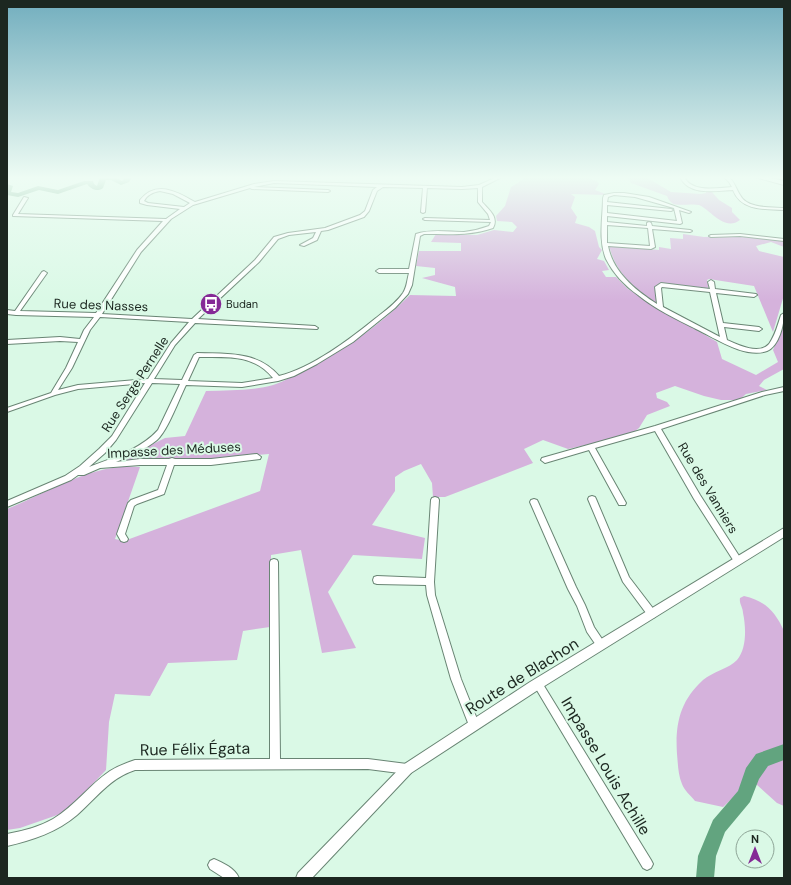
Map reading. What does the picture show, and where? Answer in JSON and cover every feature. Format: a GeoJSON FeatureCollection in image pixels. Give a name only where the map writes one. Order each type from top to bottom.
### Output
{"type":"FeatureCollection","features":[{"type":"Feature","properties":{"kind":"street"},"geometry":{"type":"LineString","coordinates":[[123,218],[166,220]]}},
{"type":"Feature","properties":{"kind":"street","name":"Rue Serge Pernelle"},"geometry":{"type":"LineString","coordinates":[[7,504],[68,478],[83,468],[110,443],[128,418],[173,344],[194,320],[257,261],[276,238],[288,234],[319,230],[343,224],[355,218]]}},
{"type":"Feature","properties":{"kind":"street"},"geometry":{"type":"LineString","coordinates":[[605,218],[608,257],[620,276],[632,288],[660,307],[724,341],[747,350],[767,349],[773,342],[784,315]]}},
{"type":"Feature","properties":{"kind":"street"},"geometry":{"type":"LineString","coordinates":[[645,218],[680,222],[679,218]]}},
{"type":"Feature","properties":{"kind":"street"},"geometry":{"type":"LineString","coordinates":[[7,410],[53,394],[78,388],[150,381],[236,385],[278,379],[292,375],[351,341],[381,317],[405,294],[409,285],[418,235],[424,233],[466,233],[480,231],[491,227],[493,221],[425,219]]}},
{"type":"Feature","properties":{"kind":"street"},"geometry":{"type":"LineString","coordinates":[[53,394],[69,368],[87,330],[139,251],[166,220]]}},
{"type":"Feature","properties":{"kind":"street"},"geometry":{"type":"LineString","coordinates":[[605,223],[650,225],[690,231]]}},
{"type":"Feature","properties":{"kind":"street"},"geometry":{"type":"LineString","coordinates":[[606,244],[651,248],[653,247],[650,225]]}},
{"type":"Feature","properties":{"kind":"street"},"geometry":{"type":"LineString","coordinates":[[302,245],[316,239],[319,230]]}},
{"type":"Feature","properties":{"kind":"street"},"geometry":{"type":"LineString","coordinates":[[711,236],[740,235],[784,240]]}},
{"type":"Feature","properties":{"kind":"street"},"geometry":{"type":"LineString","coordinates":[[379,271],[411,271]]}},
{"type":"Feature","properties":{"kind":"street"},"geometry":{"type":"LineString","coordinates":[[16,313],[44,273]]}},
{"type":"Feature","properties":{"kind":"street"},"geometry":{"type":"LineString","coordinates":[[711,282],[724,341]]}},
{"type":"Feature","properties":{"kind":"street"},"geometry":{"type":"LineString","coordinates":[[660,307],[658,287],[660,285],[754,295]]}},
{"type":"Feature","properties":{"kind":"street","name":"Rue des Nasses"},"geometry":{"type":"LineString","coordinates":[[7,312],[98,315],[316,328]]}},
{"type":"Feature","properties":{"kind":"street"},"geometry":{"type":"LineString","coordinates":[[721,324],[759,329]]}},
{"type":"Feature","properties":{"kind":"street"},"geometry":{"type":"LineString","coordinates":[[7,342],[60,339],[81,340]]}},
{"type":"Feature","properties":{"kind":"street"},"geometry":{"type":"LineString","coordinates":[[68,478],[141,447],[156,438],[161,431],[200,348]]}},
{"type":"Feature","properties":{"kind":"street"},"geometry":{"type":"LineString","coordinates":[[197,355],[253,359],[268,367],[278,379]]}},
{"type":"Feature","properties":{"kind":"street"},"geometry":{"type":"LineString","coordinates":[[545,460],[657,428],[764,393],[784,389]]}},
{"type":"Feature","properties":{"kind":"street","name":"Rue des Vanniers"},"geometry":{"type":"LineString","coordinates":[[657,428],[697,497],[738,561]]}},
{"type":"Feature","properties":{"kind":"street"},"geometry":{"type":"LineString","coordinates":[[591,448],[622,503]]}},
{"type":"Feature","properties":{"kind":"street","name":"Impasse des Méduses"},"geometry":{"type":"LineString","coordinates":[[92,468],[140,462],[212,462],[257,457]]}},
{"type":"Feature","properties":{"kind":"street"},"geometry":{"type":"LineString","coordinates":[[124,539],[121,534],[131,505],[134,502],[161,492],[172,461]]}},
{"type":"Feature","properties":{"kind":"street"},"geometry":{"type":"LineString","coordinates":[[592,499],[626,579],[652,614]]}},
{"type":"Feature","properties":{"kind":"street"},"geometry":{"type":"LineString","coordinates":[[435,500],[430,582],[431,595],[456,679],[474,724]]}},
{"type":"Feature","properties":{"kind":"street"},"geometry":{"type":"LineString","coordinates":[[534,502],[572,589],[581,605],[590,629],[601,645]]}},
{"type":"Feature","properties":{"kind":"street","name":"Route de Blachon"},"geometry":{"type":"LineString","coordinates":[[302,878],[407,769],[474,724],[784,532]]}},
{"type":"Feature","properties":{"kind":"street"},"geometry":{"type":"LineString","coordinates":[[274,562],[275,764]]}},
{"type":"Feature","properties":{"kind":"street"},"geometry":{"type":"LineString","coordinates":[[377,580],[430,582]]}},
{"type":"Feature","properties":{"kind":"street","name":"Impasse Louis Achille"},"geometry":{"type":"LineString","coordinates":[[538,684],[647,864]]}},
{"type":"Feature","properties":{"kind":"street","name":"Rue Félix Égata"},"geometry":{"type":"LineString","coordinates":[[7,840],[37,832],[63,819],[105,780],[116,772],[128,767],[143,764],[376,764],[407,769]]}},
{"type":"Feature","properties":{"kind":"street"},"geometry":{"type":"LineString","coordinates":[[214,865],[225,871],[233,878]]}},
{"type":"Feature","properties":{"kind":"shaded area"},"geometry":{"type":"Polygon","coordinates":[[[496,218],[577,218],[575,223],[589,227],[595,231],[599,247],[602,250],[597,259],[604,261],[609,270],[602,271],[606,277],[616,277],[628,289],[717,342],[722,359],[756,375],[778,362],[773,350],[784,319],[784,369],[764,380],[759,386],[767,390],[746,394],[739,400],[721,400],[675,386],[656,393],[657,398],[667,402],[670,406],[647,415],[639,428],[630,435],[568,449],[543,440],[524,449],[533,463],[445,497],[433,497],[432,483],[421,464],[404,471],[395,477],[395,491],[372,525],[425,538],[422,559],[353,555],[328,592],[356,648],[322,653],[301,550],[271,555],[270,627],[243,631],[237,660],[168,663],[150,696],[115,694],[109,722],[106,770],[66,812],[20,828],[7,830],[7,509],[55,487],[89,474],[106,469],[140,467],[115,539],[124,541],[260,491],[269,454],[201,460],[121,460],[165,438],[185,436],[206,391],[248,389],[276,384],[298,374],[343,349],[385,318],[410,295],[456,296],[455,287],[422,278],[435,275],[435,268],[416,266],[419,251],[461,251],[461,243],[431,242],[436,234],[477,235],[494,230],[513,232],[517,227],[512,222],[497,221],[496,218]]]}},
{"type":"Feature","properties":{"kind":"shaded area"},"geometry":{"type":"Polygon","coordinates":[[[718,218],[738,218],[740,220],[734,223],[723,222],[718,218]]]}},
{"type":"Feature","properties":{"kind":"shaded area"},"geometry":{"type":"Polygon","coordinates":[[[683,234],[704,237],[738,236],[784,241],[784,247],[771,242],[756,246],[759,251],[784,257],[784,295],[773,332],[754,286],[709,279],[707,280],[709,289],[660,284],[655,287],[656,303],[633,285],[620,271],[609,245],[659,250],[659,247],[671,249],[670,238],[683,239],[683,234]]]}},
{"type":"Feature","properties":{"kind":"shaded area"},"geometry":{"type":"Polygon","coordinates":[[[744,596],[764,604],[773,612],[784,631],[784,806],[777,803],[756,784],[744,783],[738,793],[723,807],[695,801],[683,786],[679,773],[677,733],[678,723],[684,705],[695,688],[703,680],[734,663],[743,650],[745,625],[740,598],[744,596]]]}},
{"type":"Feature","properties":{"kind":"waterway"},"geometry":{"type":"LineString","coordinates":[[705,878],[707,856],[719,826],[744,796],[752,774],[762,760],[784,752]]}},
{"type":"Feature","properties":{"kind":"place","name":"Budan"},"geometry":{"type":"Point","coordinates":[211,304]}}]}
